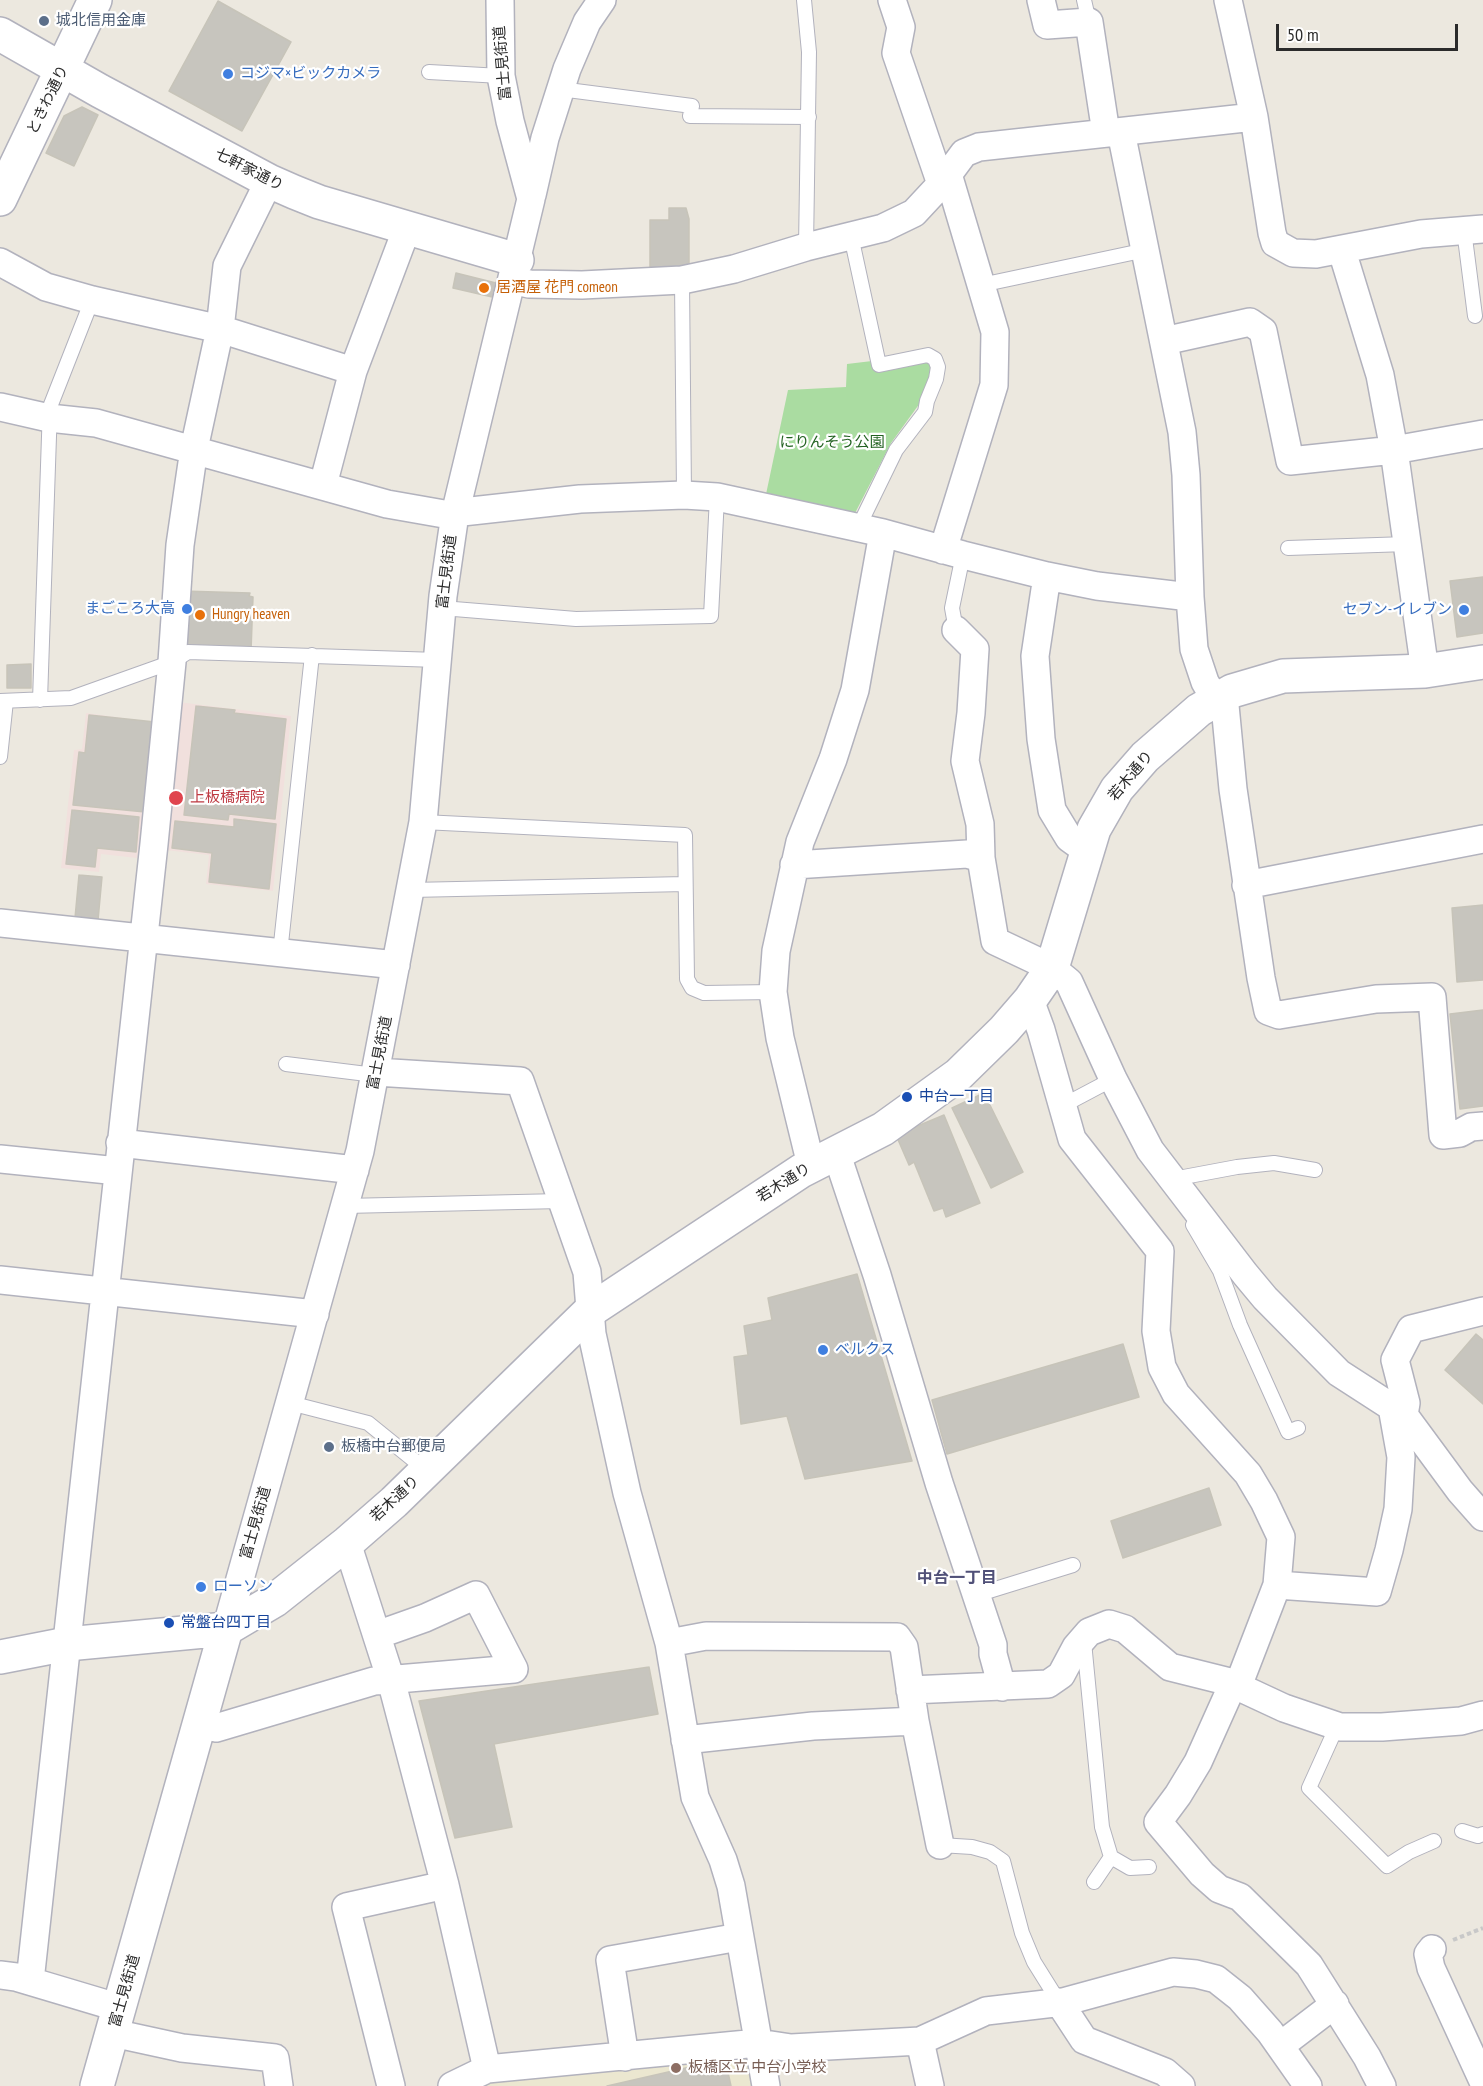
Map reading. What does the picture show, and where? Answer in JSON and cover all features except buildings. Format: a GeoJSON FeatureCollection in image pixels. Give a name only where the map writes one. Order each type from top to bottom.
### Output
{"type":"FeatureCollection","features":[{"type":"Feature","properties":{"kind":"street","name":"ときわ通り"},"geometry":{"type":"LineString","coordinates":[[0,199],[95,0]]}},
{"type":"Feature","properties":{"kind":"street","name":"富士見街道"},"geometry":{"type":"LineString","coordinates":[[97,2086],[355,1170],[376,1074],[423,822],[442,608],[454,514],[531,199],[510,121],[501,76],[500,0]]}},
{"type":"Feature","properties":{"kind":"street"},"geometry":{"type":"LineString","coordinates":[[531,199],[545,138],[567,69],[587,22],[602,0]]}},
{"type":"Feature","properties":{"kind":"street"},"geometry":{"type":"LineString","coordinates":[[892,0],[902,27],[896,53],[944,179],[995,332],[994,385],[953,553]]}},
{"type":"Feature","properties":{"kind":"street"},"geometry":{"type":"LineString","coordinates":[[1041,0],[1047,25],[1087,11],[1114,132],[1146,250],[1182,432],[1194,648],[1205,681],[1220,697],[1246,885],[1268,1011],[1279,1015],[1376,999],[1432,997],[1443,1135],[1460,1134],[1471,1127],[1483,1126]]}},
{"type":"Feature","properties":{"kind":"street"},"geometry":{"type":"LineString","coordinates":[[1228,0],[1254,117],[1275,243],[1293,253],[1316,254],[1342,251],[1421,234],[1474,229]]}},
{"type":"Feature","properties":{"kind":"street","name":"七軒家通り"},"geometry":{"type":"LineString","coordinates":[[0,34],[269,181],[319,202],[407,228],[514,270]]}},
{"type":"Feature","properties":{"kind":"street"},"geometry":{"type":"LineString","coordinates":[[514,270],[529,284],[582,285],[682,280],[883,228],[914,213],[964,153],[979,147],[1254,117]]}},
{"type":"Feature","properties":{"kind":"street"},"geometry":{"type":"LineString","coordinates":[[30,1981],[172,662],[180,545],[194,449],[220,329],[227,266],[269,181]]}},
{"type":"Feature","properties":{"kind":"street"},"geometry":{"type":"LineString","coordinates":[[323,485],[353,371],[407,228]]}},
{"type":"Feature","properties":{"kind":"street"},"geometry":{"type":"LineString","coordinates":[[1342,251],[1380,375],[1394,450],[1425,671]]}},
{"type":"Feature","properties":{"kind":"street"},"geometry":{"type":"LineString","coordinates":[[0,262],[46,287],[92,300],[220,329],[353,371]]}},
{"type":"Feature","properties":{"kind":"street"},"geometry":{"type":"LineString","coordinates":[[1164,341],[1250,322],[1263,331],[1290,461],[1394,450],[1483,435]]}},
{"type":"Feature","properties":{"kind":"street"},"geometry":{"type":"LineString","coordinates":[[0,407],[49,418],[96,423],[387,504],[454,514],[580,499],[684,495],[717,497],[870,530],[1047,576],[1097,586],[1190,597]]}},
{"type":"Feature","properties":{"kind":"street"},"geometry":{"type":"LineString","coordinates":[[870,530],[868,628],[855,690],[833,759],[800,842],[776,951],[773,992],[780,1038],[824,1159],[877,1275],[939,1483],[993,1645],[993,1654],[1002,1687]]}},
{"type":"Feature","properties":{"kind":"street"},"geometry":{"type":"LineString","coordinates":[[1047,576],[1035,656],[1041,739],[1052,810],[1069,838],[1087,851]]}},
{"type":"Feature","properties":{"kind":"street"},"geometry":{"type":"LineString","coordinates":[[956,630],[975,650],[971,712],[964,761],[980,824],[981,858],[995,941],[1052,968],[1069,982],[1113,1079],[1150,1150],[1245,1274],[1339,1373],[1398,1411],[1483,1517]]}},
{"type":"Feature","properties":{"kind":"street","name":"若木通り"},"geometry":{"type":"LineString","coordinates":[[0,1657],[67,1644],[226,1629],[275,1600],[347,1543],[591,1310],[824,1159],[883,1130],[958,1075],[1004,1030],[1030,1000],[1052,968],[1094,829],[1105,808],[1131,772],[1183,722],[1220,697],[1258,682],[1283,676],[1425,671],[1483,662]]}},
{"type":"Feature","properties":{"kind":"street"},"geometry":{"type":"LineString","coordinates":[[1246,885],[1483,839]]}},
{"type":"Feature","properties":{"kind":"street"},"geometry":{"type":"LineString","coordinates":[[794,865],[967,854],[981,858]]}},
{"type":"Feature","properties":{"kind":"street"},"geometry":{"type":"LineString","coordinates":[[0,923],[396,965]]}},
{"type":"Feature","properties":{"kind":"street"},"geometry":{"type":"LineString","coordinates":[[1030,1000],[1041,1030],[1072,1139],[1160,1251],[1156,1331],[1162,1367],[1176,1394],[1248,1474],[1281,1537],[1277,1585],[1235,1685],[1198,1762],[1158,1822],[1210,1882],[1219,1890],[1240,1897],[1310,1965],[1367,2057],[1382,2086]]}},
{"type":"Feature","properties":{"kind":"street"},"geometry":{"type":"LineString","coordinates":[[376,1074],[520,1081],[587,1272],[592,1334],[627,1493],[669,1643],[695,1797],[723,1860],[731,1886],[766,2086]]}},
{"type":"Feature","properties":{"kind":"street"},"geometry":{"type":"LineString","coordinates":[[120,1143],[355,1170]]}},
{"type":"Feature","properties":{"kind":"street"},"geometry":{"type":"LineString","coordinates":[[0,1159],[117,1171]]}},
{"type":"Feature","properties":{"kind":"street"},"geometry":{"type":"LineString","coordinates":[[0,1280],[315,1314]]}},
{"type":"Feature","properties":{"kind":"street"},"geometry":{"type":"LineString","coordinates":[[1398,1411],[1406,1404],[1395,1360],[1411,1329],[1483,1311]]}},
{"type":"Feature","properties":{"kind":"street"},"geometry":{"type":"LineString","coordinates":[[1277,1585],[1377,1592],[1398,1509],[1401,1457],[1398,1411]]}},
{"type":"Feature","properties":{"kind":"street"},"geometry":{"type":"LineString","coordinates":[[347,1543],[391,1680],[445,1885],[487,2069]]}},
{"type":"Feature","properties":{"kind":"street"},"geometry":{"type":"LineString","coordinates":[[199,1725],[216,1728],[374,1681],[514,1669],[476,1595],[425,1618],[377,1635]]}},
{"type":"Feature","properties":{"kind":"street"},"geometry":{"type":"LineString","coordinates":[[910,1690],[1048,1684],[1061,1675],[1076,1647],[1089,1632],[1109,1624],[1125,1629],[1170,1667],[1226,1681],[1284,1708],[1337,1726],[1382,1727],[1427,1724],[1461,1721],[1483,1715]]}},
{"type":"Feature","properties":{"kind":"street"},"geometry":{"type":"LineString","coordinates":[[669,1643],[706,1636],[897,1637],[904,1647],[915,1721],[940,1845]]}},
{"type":"Feature","properties":{"kind":"street"},"geometry":{"type":"LineString","coordinates":[[685,1740],[813,1726],[915,1721]]}},
{"type":"Feature","properties":{"kind":"street"},"geometry":{"type":"LineString","coordinates":[[391,2086],[346,1907],[445,1885]]}},
{"type":"Feature","properties":{"kind":"street"},"geometry":{"type":"LineString","coordinates":[[625,2057],[610,1960],[740,1937]]}},
{"type":"Feature","properties":{"kind":"street"},"geometry":{"type":"LineString","coordinates":[[1432,1949],[1428,1954],[1431,1968],[1483,2081]]}},
{"type":"Feature","properties":{"kind":"street"},"geometry":{"type":"LineString","coordinates":[[452,2086],[487,2069],[758,2043],[790,2048],[920,2041],[986,2011],[1059,2002],[1173,1972],[1216,1979],[1240,1998],[1280,2046],[1308,2086]]}},
{"type":"Feature","properties":{"kind":"street"},"geometry":{"type":"LineString","coordinates":[[0,1975],[30,1981],[116,2021],[182,2048],[275,2058],[279,2086]]}},
{"type":"Feature","properties":{"kind":"street"},"geometry":{"type":"LineString","coordinates":[[1059,2002],[1084,2040],[1165,2072],[1181,2086]]}},
{"type":"Feature","properties":{"kind":"street"},"geometry":{"type":"LineString","coordinates":[[1280,2046],[1335,2004]]}},
{"type":"Feature","properties":{"kind":"street"},"geometry":{"type":"LineString","coordinates":[[920,2041],[930,2086]]}},
{"type":"Feature","properties":{"kind":"lane"},"geometry":{"type":"LineString","coordinates":[[804,0],[809,52],[806,247]]}},
{"type":"Feature","properties":{"kind":"lane"},"geometry":{"type":"LineString","coordinates":[[429,72],[501,76]]}},
{"type":"Feature","properties":{"kind":"lane"},"geometry":{"type":"LineString","coordinates":[[560,89],[692,106],[690,116],[809,117]]}},
{"type":"Feature","properties":{"kind":"lane"},"geometry":{"type":"LineString","coordinates":[[1474,229],[1475,316]]}},
{"type":"Feature","properties":{"kind":"lane"},"geometry":{"type":"LineString","coordinates":[[851,236],[879,364],[927,355],[935,359],[938,367],[925,412],[896,450],[870,530]]}},
{"type":"Feature","properties":{"kind":"lane"},"geometry":{"type":"LineString","coordinates":[[981,285],[1146,250]]}},
{"type":"Feature","properties":{"kind":"lane"},"geometry":{"type":"LineString","coordinates":[[682,280],[684,495]]}},
{"type":"Feature","properties":{"kind":"lane"},"geometry":{"type":"LineString","coordinates":[[40,700],[50,407],[92,300]]}},
{"type":"Feature","properties":{"kind":"lane"},"geometry":{"type":"LineString","coordinates":[[442,608],[576,619],[711,616],[717,497]]}},
{"type":"Feature","properties":{"kind":"lane"},"geometry":{"type":"LineString","coordinates":[[1288,548],[1407,544]]}},
{"type":"Feature","properties":{"kind":"lane"},"geometry":{"type":"LineString","coordinates":[[953,553],[952,608],[956,630]]}},
{"type":"Feature","properties":{"kind":"lane"},"geometry":{"type":"LineString","coordinates":[[0,757],[3,701],[70,698],[172,662],[188,652],[438,660]]}},
{"type":"Feature","properties":{"kind":"lane"},"geometry":{"type":"LineString","coordinates":[[280,953],[312,655]]}},
{"type":"Feature","properties":{"kind":"lane"},"geometry":{"type":"LineString","coordinates":[[423,822],[685,836],[687,979],[692,988],[704,993],[773,992]]}},
{"type":"Feature","properties":{"kind":"lane"},"geometry":{"type":"LineString","coordinates":[[411,890],[685,884]]}},
{"type":"Feature","properties":{"kind":"lane"},"geometry":{"type":"LineString","coordinates":[[285,1064],[376,1074]]}},
{"type":"Feature","properties":{"kind":"lane"},"geometry":{"type":"LineString","coordinates":[[1062,1106],[1113,1079]]}},
{"type":"Feature","properties":{"kind":"lane"},"geometry":{"type":"LineString","coordinates":[[1298,1428],[1288,1432],[1240,1325],[1220,1271],[1186,1214],[1180,1188],[1237,1167],[1274,1163],[1315,1170]]}},
{"type":"Feature","properties":{"kind":"lane"},"geometry":{"type":"LineString","coordinates":[[345,1206],[561,1201]]}},
{"type":"Feature","properties":{"kind":"lane"},"geometry":{"type":"LineString","coordinates":[[290,1403],[368,1423],[426,1470]]}},
{"type":"Feature","properties":{"kind":"lane"},"geometry":{"type":"LineString","coordinates":[[976,1595],[1073,1565]]}},
{"type":"Feature","properties":{"kind":"lane"},"geometry":{"type":"LineString","coordinates":[[1083,1639],[1102,1827],[1111,1857],[1130,1868],[1149,1867]]}},
{"type":"Feature","properties":{"kind":"lane"},"geometry":{"type":"LineString","coordinates":[[1337,1726],[1309,1788],[1387,1866],[1409,1852],[1434,1841]]}},
{"type":"Feature","properties":{"kind":"lane"},"geometry":{"type":"LineString","coordinates":[[1462,1831],[1478,1836],[1483,1834]]}},
{"type":"Feature","properties":{"kind":"lane"},"geometry":{"type":"LineString","coordinates":[[940,1845],[972,1847],[990,1852],[1003,1861],[1022,1933],[1034,1962],[1059,2002]]}},
{"type":"Feature","properties":{"kind":"lane"},"geometry":{"type":"LineString","coordinates":[[1094,1882],[1111,1857]]}},
{"type":"Feature","properties":{"kind":"path"},"geometry":{"type":"LineString","coordinates":[[1432,1949],[1483,1928]]}},
{"type":"Feature","properties":{"kind":"shaded area","name":"上板橋病院"},"geometry":{"type":"Polygon","coordinates":[[[178,702],[291,716],[273,891],[206,884],[209,855],[139,847],[137,858],[101,854],[99,872],[61,868],[74,750],[82,749],[86,713],[175,725],[178,702]]]}},
{"type":"Feature","properties":{"kind":"shaded area","name":"板橋区立 中台小学校"},"geometry":{"type":"Polygon","coordinates":[[[740,2054],[750,2058],[757,2086],[476,2086],[496,2077],[740,2054]]]}},
{"type":"Feature","properties":{"kind":"green space","name":"にりんそう公園"},"geometry":{"type":"Polygon","coordinates":[[[926,360],[931,367],[931,378],[920,403],[891,443],[853,517],[765,499],[788,390],[846,387],[847,364],[872,361],[874,370],[926,360]]]}},
{"type":"Feature","properties":{"kind":"place","name":"城北信用金庫"},"geometry":{"type":"Point","coordinates":[44,21]}},
{"type":"Feature","properties":{"kind":"place","name":"コジマ×ビックカメラ"},"geometry":{"type":"Point","coordinates":[228,74]}},
{"type":"Feature","properties":{"kind":"place","name":"居酒屋 花門 comeon"},"geometry":{"type":"Point","coordinates":[484,288]}},
{"type":"Feature","properties":{"kind":"place","name":"まごころ大高"},"geometry":{"type":"Point","coordinates":[187,609]}},
{"type":"Feature","properties":{"kind":"place","name":"セブン-イレブン"},"geometry":{"type":"Point","coordinates":[1464,610]}},
{"type":"Feature","properties":{"kind":"place","name":"Hungry heaven"},"geometry":{"type":"Point","coordinates":[200,615]}},
{"type":"Feature","properties":{"kind":"place","name":"上板橋病院"},"geometry":{"type":"Point","coordinates":[176,798]}},
{"type":"Feature","properties":{"kind":"place","name":"中台一丁目"},"geometry":{"type":"Point","coordinates":[907,1097]}},
{"type":"Feature","properties":{"kind":"place","name":"ベルクス"},"geometry":{"type":"Point","coordinates":[823,1350]}},
{"type":"Feature","properties":{"kind":"place","name":"板橋中台郵便局"},"geometry":{"type":"Point","coordinates":[329,1447]}},
{"type":"Feature","properties":{"kind":"place","name":"ローソン"},"geometry":{"type":"Point","coordinates":[201,1587]}},
{"type":"Feature","properties":{"kind":"place","name":"常盤台四丁目"},"geometry":{"type":"Point","coordinates":[169,1623]}},
{"type":"Feature","properties":{"kind":"place","name":"板橋区立 中台小学校"},"geometry":{"type":"Point","coordinates":[676,2068]}},
{"type":"Feature","properties":{"kind":"district","name":"中台一丁目"},"geometry":{"type":"Point","coordinates":[957,1578]}}]}
